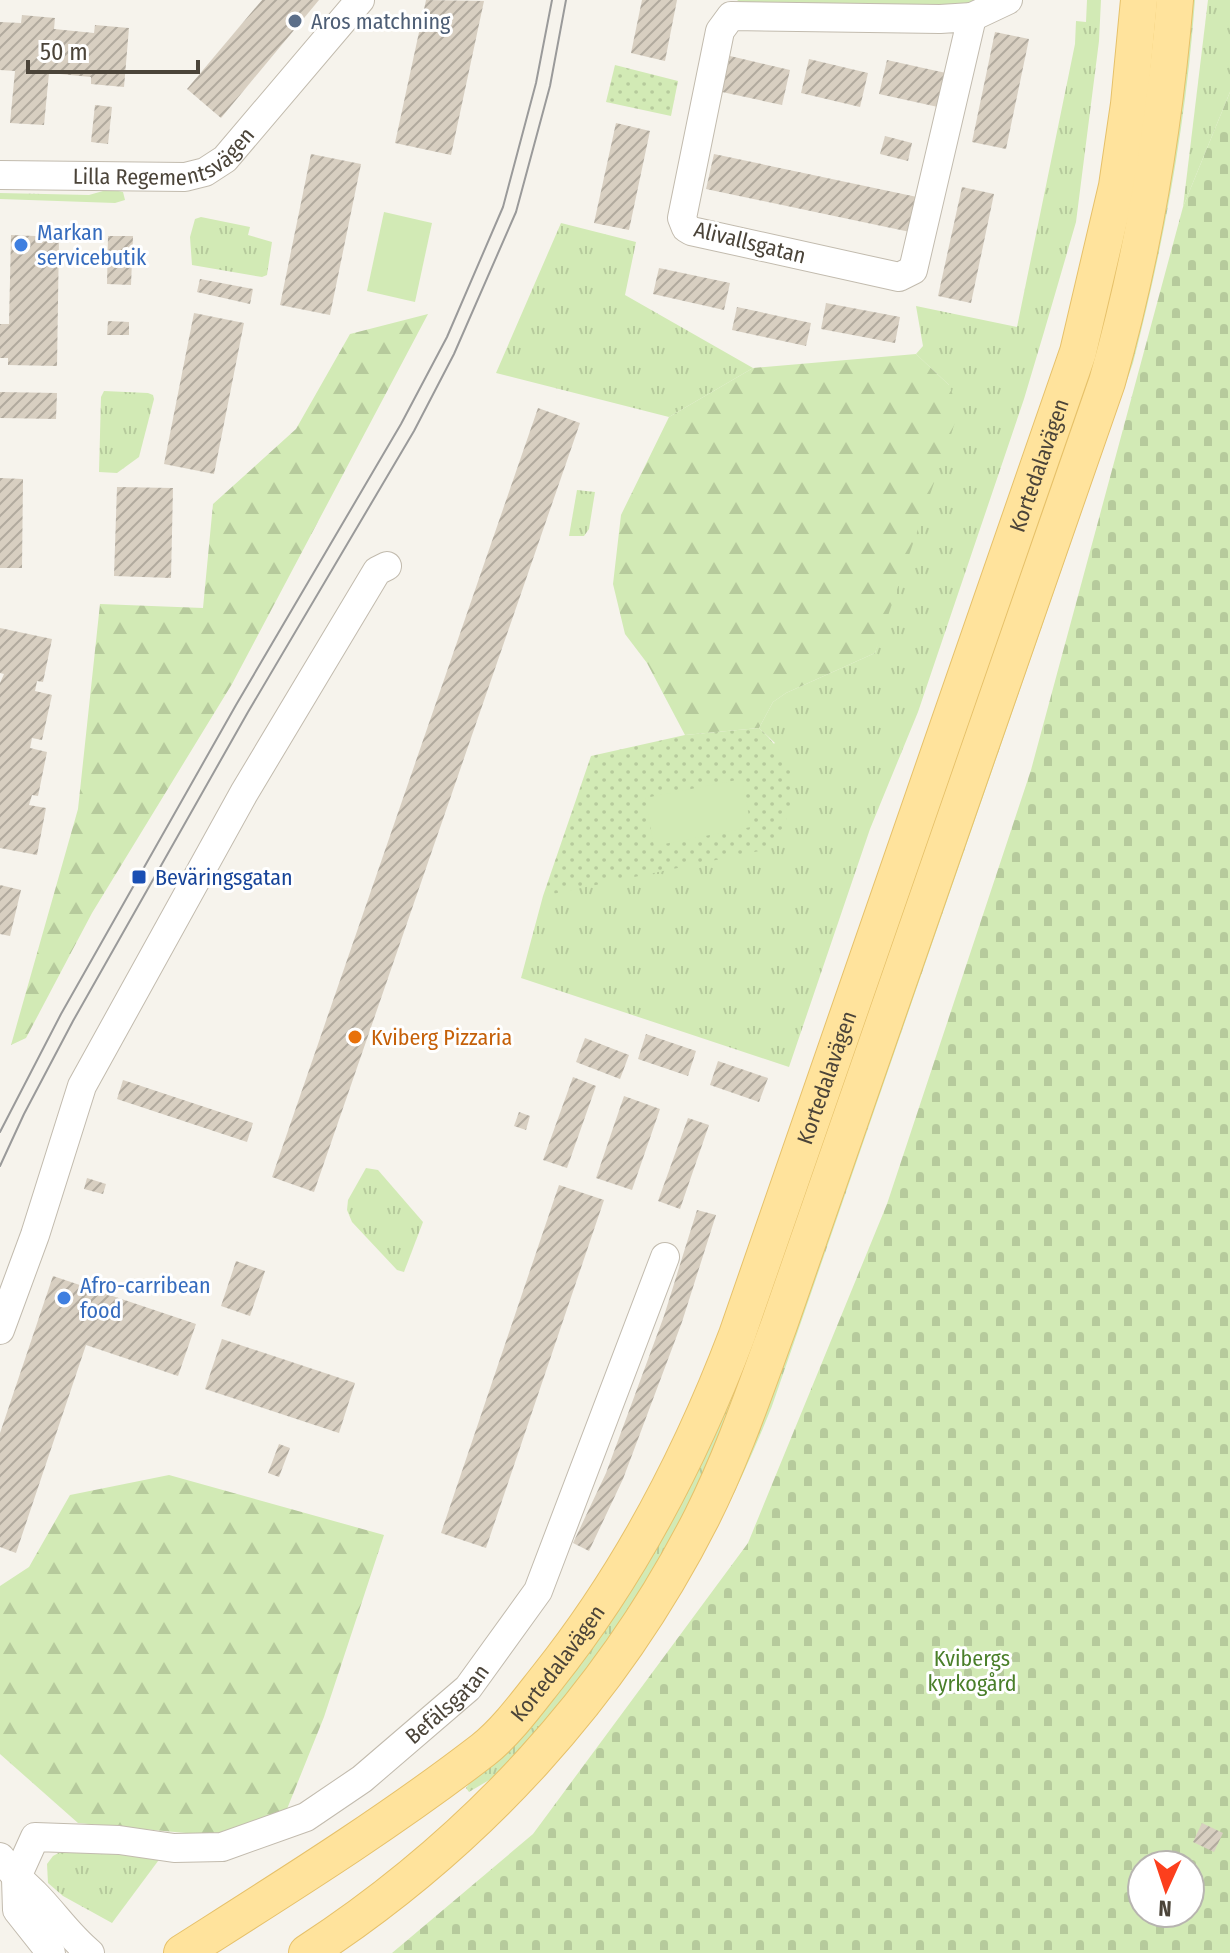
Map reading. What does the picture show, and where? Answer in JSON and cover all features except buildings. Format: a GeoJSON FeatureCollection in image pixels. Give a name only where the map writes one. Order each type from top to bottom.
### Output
{"type":"FeatureCollection","features":[{"type":"Feature","properties":{"kind":"main road","name":"Kortedalavägen"},"geometry":{"type":"LineString","coordinates":[[182,1953],[375,1830],[484,1749],[539,1688],[601,1605],[652,1523],[686,1458],[737,1335],[1067,390],[1090,310],[1117,186],[1139,0]]}},
{"type":"Feature","properties":{"kind":"main road","name":"Kortedalavägen"},"geometry":{"type":"LineString","coordinates":[[307,1953],[408,1879],[482,1816],[567,1724],[648,1613],[684,1551],[721,1476],[779,1325],[1107,382],[1147,220],[1165,109],[1175,0]]}},
{"type":"Feature","properties":{"kind":"street","name":"Lilla Regementsvägen"},"geometry":{"type":"LineString","coordinates":[[0,175],[185,177],[205,172],[225,159],[251,131],[360,0]]}},
{"type":"Feature","properties":{"kind":"street","name":"Alivallsgatan"},"geometry":{"type":"LineString","coordinates":[[972,17],[913,270],[899,277],[686,228],[682,218],[720,31],[731,16],[940,19],[972,17],[1008,0]]}},
{"type":"Feature","properties":{"kind":"street"},"geometry":{"type":"LineString","coordinates":[[0,1330],[35,1235],[82,1086],[244,793],[377,571],[387,566]]}},
{"type":"Feature","properties":{"kind":"street","name":"Befälsgatan"},"geometry":{"type":"LineString","coordinates":[[8,1868],[35,1837],[119,1840],[174,1848],[222,1847],[306,1817],[362,1779],[468,1688],[538,1591],[665,1257]]}},
{"type":"Feature","properties":{"kind":"street"},"geometry":{"type":"LineString","coordinates":[[8,1868],[17,1910],[51,1953]]}},
{"type":"Feature","properties":{"kind":"street"},"geometry":{"type":"LineString","coordinates":[[8,1868],[69,1935],[90,1953]]}},
{"type":"Feature","properties":{"kind":"green space"},"geometry":{"type":"Polygon","coordinates":[[[737,0],[986,0],[958,7],[742,4],[737,0]]]}},
{"type":"Feature","properties":{"kind":"green space"},"geometry":{"type":"Polygon","coordinates":[[[1087,0],[1101,0],[1099,41],[1076,222],[1024,399],[918,712],[870,829],[789,1067],[521,978],[543,896],[775,743],[759,728],[773,702],[786,693],[875,653],[949,385],[916,354],[923,346],[916,306],[1017,327],[1075,44],[1076,21],[1086,22],[1087,0]]]}},
{"type":"Feature","properties":{"kind":"green space"},"geometry":{"type":"Polygon","coordinates":[[[1151,0],[1162,0],[1157,61],[1106,339],[717,1452],[618,1634],[501,1773],[469,1792],[466,1788],[471,1781],[616,1607],[1076,402],[1151,0]]]}},
{"type":"Feature","properties":{"kind":"green space"},"geometry":{"type":"Polygon","coordinates":[[[1188,0],[1195,0],[1180,138],[1164,228],[1133,363],[772,1406],[710,1541],[675,1603],[636,1662],[547,1773],[439,1875],[643,1644],[1031,640],[1188,0]]]}},
{"type":"Feature","properties":{"kind":"green space"},"geometry":{"type":"Polygon","coordinates":[[[1208,0],[1230,0],[1230,92],[1183,207],[1208,0]]]}},
{"type":"Feature","properties":{"kind":"green space"},"geometry":{"type":"Polygon","coordinates":[[[615,65],[678,81],[671,116],[606,102],[615,65]]]}},
{"type":"Feature","properties":{"kind":"green space","name":"Kvibergs kyrkogård"},"geometry":{"type":"Polygon","coordinates":[[[1230,92],[1230,1953],[392,1953],[533,1834],[748,1543],[887,1204],[1031,770],[1183,207],[1230,92]]]}},
{"type":"Feature","properties":{"kind":"green space"},"geometry":{"type":"Polygon","coordinates":[[[110,189],[123,192],[125,200],[115,203],[0,199],[0,193],[89,195],[110,189]]]}},
{"type":"Feature","properties":{"kind":"green space"},"geometry":{"type":"Polygon","coordinates":[[[384,212],[432,223],[415,302],[367,291],[384,212]]]}},
{"type":"Feature","properties":{"kind":"green space"},"geometry":{"type":"Polygon","coordinates":[[[201,217],[250,227],[248,235],[272,242],[267,275],[262,277],[192,265],[190,237],[195,219],[201,217]]]}},
{"type":"Feature","properties":{"kind":"green space"},"geometry":{"type":"Polygon","coordinates":[[[561,223],[636,242],[625,295],[753,368],[669,417],[496,373],[561,223]]]}},
{"type":"Feature","properties":{"kind":"green space"},"geometry":{"type":"Polygon","coordinates":[[[428,314],[232,684],[92,913],[26,1038],[11,1045],[78,809],[100,604],[203,608],[213,504],[296,429],[350,334],[428,314]]]}},
{"type":"Feature","properties":{"kind":"green space"},"geometry":{"type":"Polygon","coordinates":[[[916,354],[949,385],[959,411],[875,653],[786,693],[773,702],[759,728],[685,735],[647,663],[625,634],[613,584],[621,515],[669,417],[753,368],[916,354]]]}},
{"type":"Feature","properties":{"kind":"green space"},"geometry":{"type":"Polygon","coordinates":[[[104,391],[148,393],[154,399],[139,457],[117,473],[99,472],[101,397],[104,391]]]}},
{"type":"Feature","properties":{"kind":"green space"},"geometry":{"type":"Polygon","coordinates":[[[577,490],[595,492],[589,529],[584,536],[569,536],[577,490]]]}},
{"type":"Feature","properties":{"kind":"green space"},"geometry":{"type":"Polygon","coordinates":[[[759,728],[785,760],[793,780],[793,800],[773,848],[543,896],[591,756],[685,735],[759,728]]]}},
{"type":"Feature","properties":{"kind":"green space"},"geometry":{"type":"Polygon","coordinates":[[[742,779],[751,827],[654,846],[645,798],[742,779]]]}},
{"type":"Feature","properties":{"kind":"green space"},"geometry":{"type":"Polygon","coordinates":[[[366,1168],[378,1170],[423,1222],[404,1272],[397,1270],[352,1222],[347,1210],[348,1200],[366,1168]]]}},
{"type":"Feature","properties":{"kind":"green space"},"geometry":{"type":"Polygon","coordinates":[[[169,1475],[384,1535],[324,1717],[287,1809],[218,1836],[78,1823],[0,1754],[0,1586],[29,1567],[70,1495],[169,1475]]]}},
{"type":"Feature","properties":{"kind":"green space"},"geometry":{"type":"Polygon","coordinates":[[[64,1850],[161,1857],[112,1923],[63,1896],[48,1883],[47,1864],[64,1850]]]}},
{"type":"Feature","properties":{"kind":"tram line"},"geometry":{"type":"LineString","coordinates":[[0,1132],[61,1014],[236,705],[401,424],[447,337],[503,207],[536,83],[552,0]]}},
{"type":"Feature","properties":{"kind":"tram line"},"geometry":{"type":"LineString","coordinates":[[0,1166],[73,1021],[248,712],[414,431],[454,354],[516,212],[550,86],[566,0]]}},
{"type":"Feature","properties":{"kind":"place","name":"Aros matchning"},"geometry":{"type":"Point","coordinates":[295,21]}},
{"type":"Feature","properties":{"kind":"place","name":"Markan servicebutik"},"geometry":{"type":"Point","coordinates":[21,245]}},
{"type":"Feature","properties":{"kind":"place","name":"Beväringsgatan"},"geometry":{"type":"Point","coordinates":[139,877]}},
{"type":"Feature","properties":{"kind":"place","name":"Kviberg Pizzaria"},"geometry":{"type":"Point","coordinates":[355,1037]}},
{"type":"Feature","properties":{"kind":"place","name":"Afro-carribean food"},"geometry":{"type":"Point","coordinates":[64,1298]}}]}
